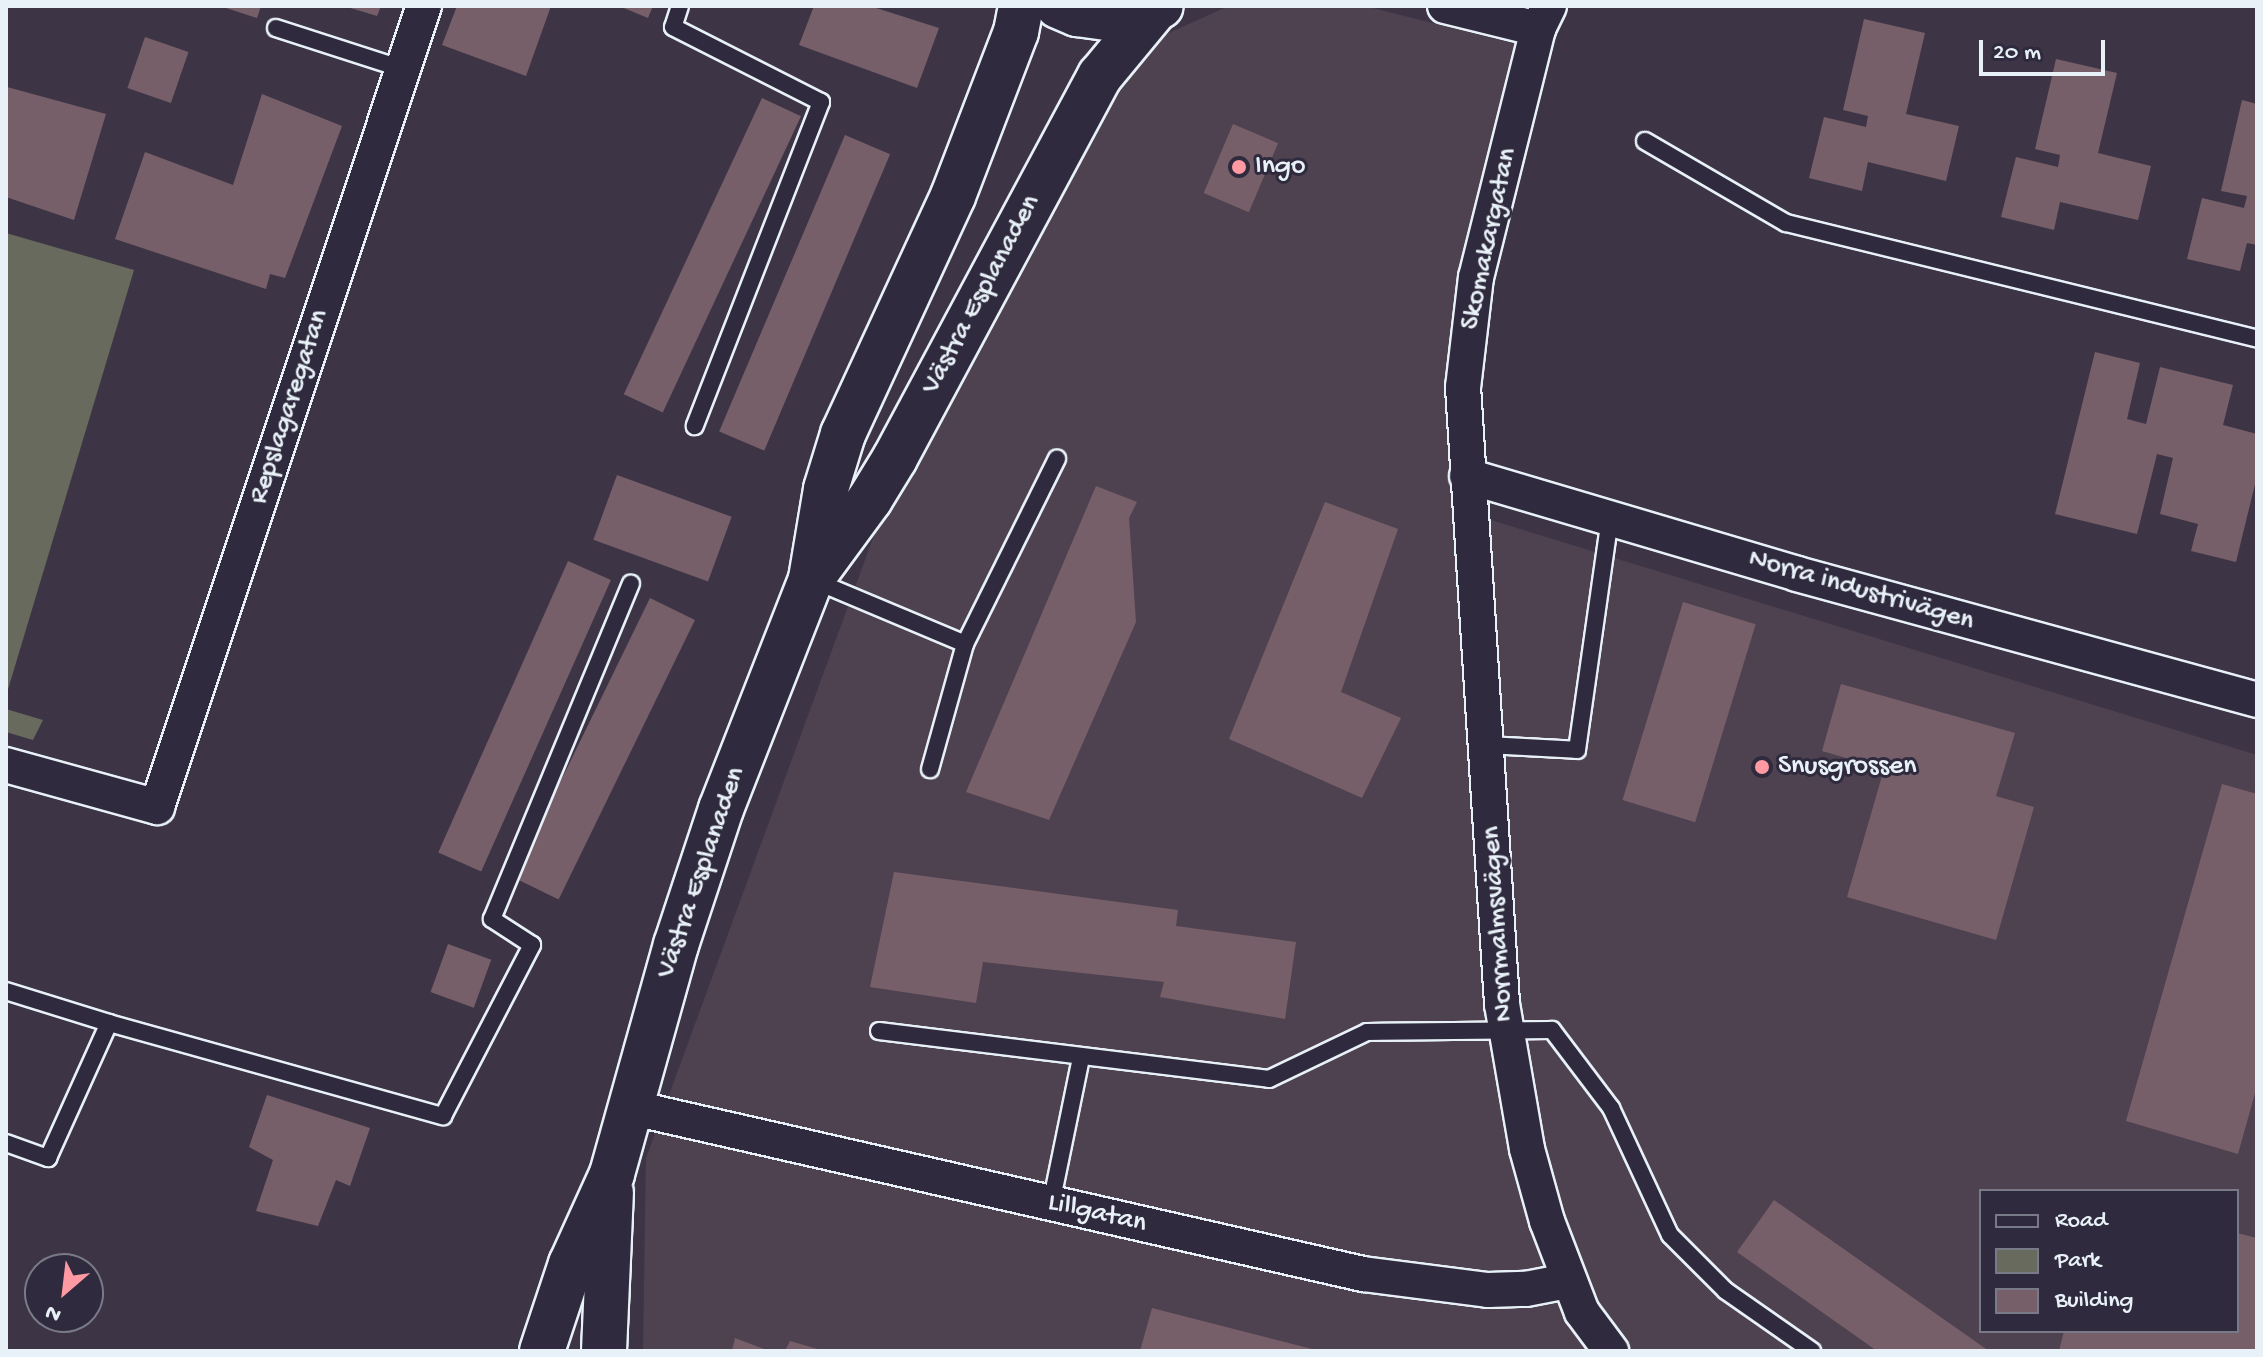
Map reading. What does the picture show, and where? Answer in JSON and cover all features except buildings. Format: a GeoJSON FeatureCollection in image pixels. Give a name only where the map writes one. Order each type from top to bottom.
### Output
{"type":"FeatureCollection","features":[{"type":"Feature","properties":{"kind":"street","name":"Repslagaregatan"},"geometry":{"type":"LineString","coordinates":[[6,765],[157,807],[424,6]]}},
{"type":"Feature","properties":{"kind":"street","name":"Västra Esplanaden"},"geometry":{"type":"LineString","coordinates":[[542,1351],[580,1240],[612,1174],[629,1107],[716,824],[811,579],[826,489],[843,434],[953,196],[1016,32],[1021,6]]}},
{"type":"Feature","properties":{"kind":"street"},"geometry":{"type":"LineString","coordinates":[[1058,6],[1077,14],[1121,20],[1157,9]]}},
{"type":"Feature","properties":{"kind":"street"},"geometry":{"type":"LineString","coordinates":[[1445,6],[1544,18]]}},
{"type":"Feature","properties":{"kind":"street","name":"Västra Esplanaden"},"geometry":{"type":"LineString","coordinates":[[811,579],[870,499],[895,458],[1100,76],[1157,9]]}},
{"type":"Feature","properties":{"kind":"street","name":"Skomakargatan"},"geometry":{"type":"LineString","coordinates":[[1467,476],[1463,387],[1476,277],[1544,18]]}},
{"type":"Feature","properties":{"kind":"street","name":"Norra industrivägen"},"geometry":{"type":"LineString","coordinates":[[1467,476],[2257,700]]}},
{"type":"Feature","properties":{"kind":"street","name":"Norrmalmsvägen"},"geometry":{"type":"LineString","coordinates":[[1467,476],[1506,1030],[1527,1149],[1567,1281],[1582,1312],[1611,1351]]}},
{"type":"Feature","properties":{"kind":"street","name":"Lillgatan"},"geometry":{"type":"LineString","coordinates":[[629,1107],[1363,1274],[1488,1290],[1526,1289],[1567,1281]]}},
{"type":"Feature","properties":{"kind":"street","name":"Västra Esplanaden"},"geometry":{"type":"LineString","coordinates":[[604,1351],[612,1174]]}},
{"type":"Feature","properties":{"kind":"lane"},"geometry":{"type":"LineString","coordinates":[[680,6],[673,27],[821,102],[695,426]]}},
{"type":"Feature","properties":{"kind":"lane"},"geometry":{"type":"LineString","coordinates":[[276,28],[403,69]]}},
{"type":"Feature","properties":{"kind":"lane"},"geometry":{"type":"LineString","coordinates":[[1645,141],[1786,223],[2257,339]]}},
{"type":"Feature","properties":{"kind":"lane"},"geometry":{"type":"LineString","coordinates":[[930,769],[965,644],[1057,459]]}},
{"type":"Feature","properties":{"kind":"lane"},"geometry":{"type":"LineString","coordinates":[[1486,745],[1577,750],[1610,519]]}},
{"type":"Feature","properties":{"kind":"lane"},"geometry":{"type":"LineString","coordinates":[[811,579],[965,644]]}},
{"type":"Feature","properties":{"kind":"lane"},"geometry":{"type":"LineString","coordinates":[[6,991],[109,1023],[443,1116],[532,945],[492,919],[631,584]]}},
{"type":"Feature","properties":{"kind":"lane"},"geometry":{"type":"LineString","coordinates":[[6,1143],[48,1158],[109,1023]]}},
{"type":"Feature","properties":{"kind":"lane"},"geometry":{"type":"LineString","coordinates":[[879,1031],[1269,1079],[1367,1032],[1552,1030],[1611,1108],[1670,1235],[1726,1291],[1812,1351]]}},
{"type":"Feature","properties":{"kind":"lane"},"geometry":{"type":"LineString","coordinates":[[1051,1204],[1081,1058]]}},
{"type":"Feature","properties":{"kind":"shaded area"},"geometry":{"type":"Polygon","coordinates":[[[1229,6],[1365,6],[1523,46],[1458,510],[2257,755],[2257,1351],[643,1351],[646,1158],[921,407],[1124,53],[1229,6]]]}},
{"type":"Feature","properties":{"kind":"green space"},"geometry":{"type":"Polygon","coordinates":[[[6,233],[134,270],[6,696],[6,233]]]}},
{"type":"Feature","properties":{"kind":"green space"},"geometry":{"type":"Polygon","coordinates":[[[6,709],[43,720],[33,740],[6,732],[6,709]]]}},
{"type":"Feature","properties":{"kind":"place","name":"Ingo"},"geometry":{"type":"Point","coordinates":[1239,167]}},
{"type":"Feature","properties":{"kind":"place","name":"Snusgrossen"},"geometry":{"type":"Point","coordinates":[1762,767]}}]}
